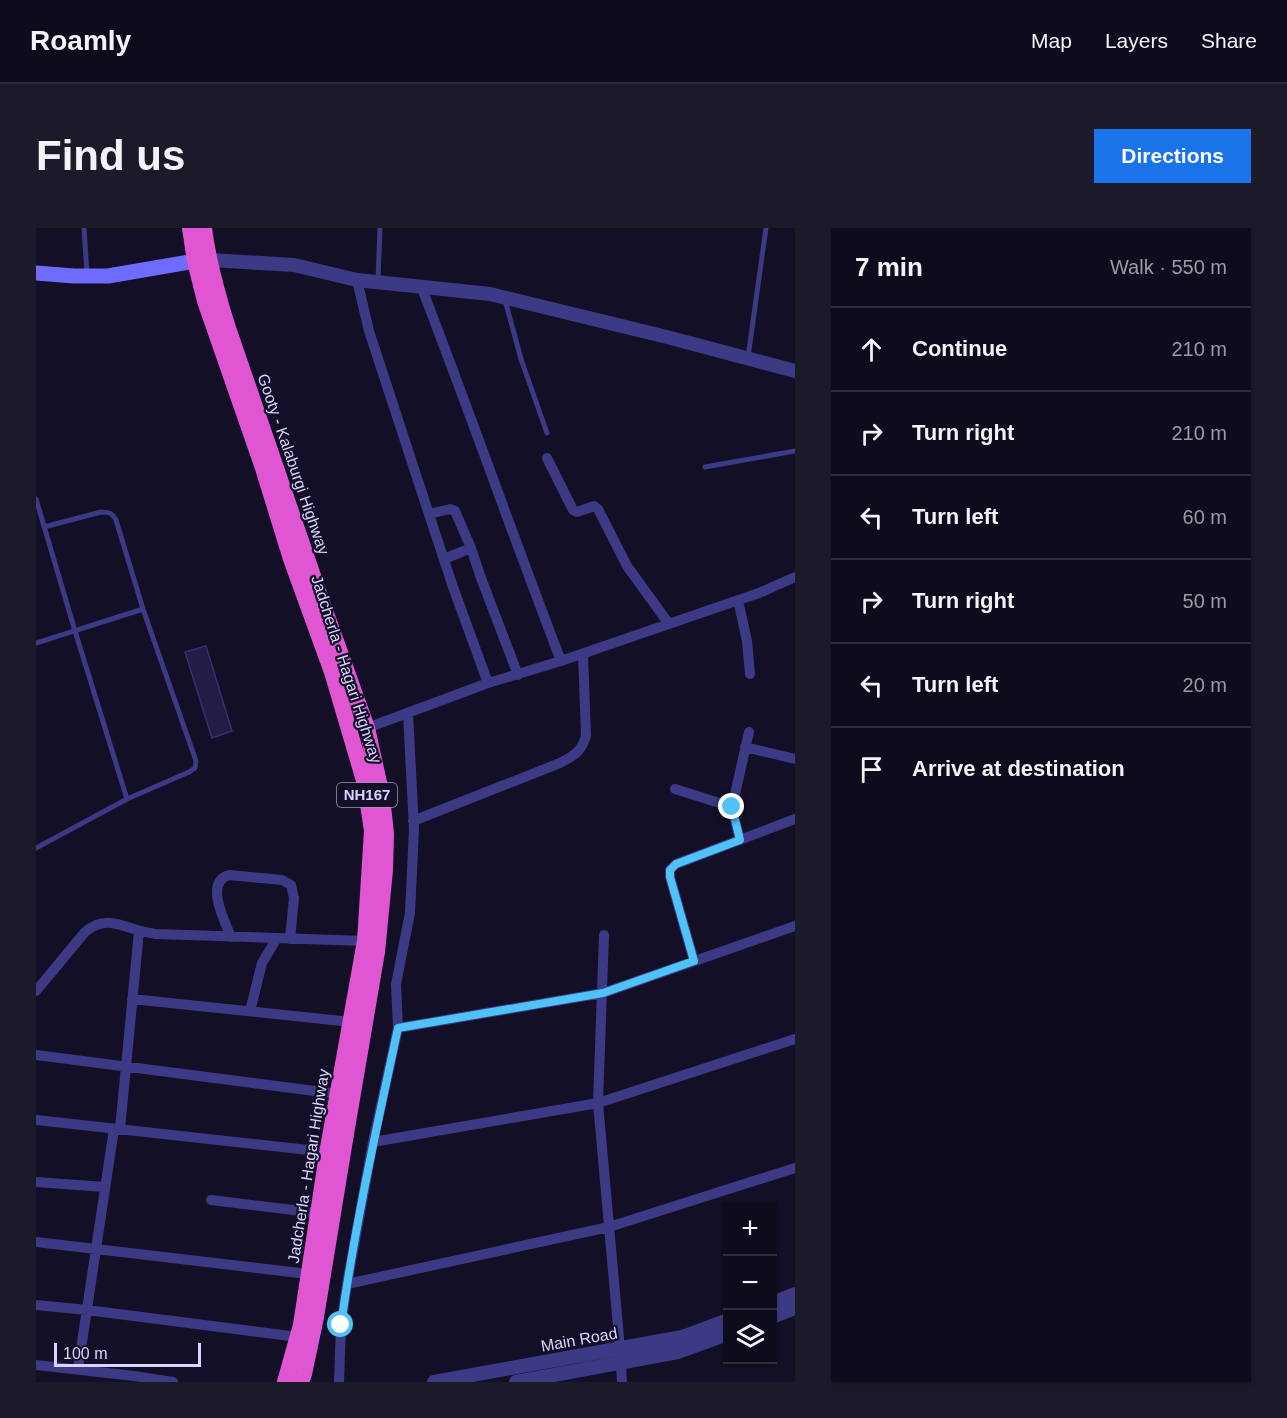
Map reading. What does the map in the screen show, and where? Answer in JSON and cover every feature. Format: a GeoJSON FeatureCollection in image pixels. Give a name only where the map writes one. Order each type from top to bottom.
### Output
{"type":"FeatureCollection","features":[{"type":"Feature","properties":{"kind":"highway","name":"Jadcherla - Hagari Highway"},"geometry":{"type":"LineString","coordinates":[[190,228],[202,260],[205,301],[262,465],[291,559],[332,672],[365,784],[372,831],[365,941],[327,1152],[298,1337],[285,1382]]}},
{"type":"Feature","properties":{"kind":"highway","name":"Gooty - Kalaburgi Highway"},"geometry":{"type":"LineString","coordinates":[[204,228],[202,260],[217,293],[367,728],[382,796],[387,834],[379,940],[316,1317],[301,1382]]}},
{"type":"Feature","properties":{"kind":"main road"},"geometry":{"type":"LineString","coordinates":[[36,273],[108,276],[202,260]]}},
{"type":"Feature","properties":{"kind":"street"},"geometry":{"type":"LineString","coordinates":[[202,260],[294,265],[357,280],[490,294],[795,371]]}},
{"type":"Feature","properties":{"kind":"street"},"geometry":{"type":"LineString","coordinates":[[357,280],[369,331],[444,559],[488,683]]}},
{"type":"Feature","properties":{"kind":"street"},"geometry":{"type":"LineString","coordinates":[[421,286],[561,661]]}},
{"type":"Feature","properties":{"kind":"street"},"geometry":{"type":"LineString","coordinates":[[547,458],[573,510],[577,512],[594,506],[598,509],[627,566],[669,624]]}},
{"type":"Feature","properties":{"kind":"street"},"geometry":{"type":"LineString","coordinates":[[429,514],[454,510],[471,548],[518,675]]}},
{"type":"Feature","properties":{"kind":"street"},"geometry":{"type":"LineString","coordinates":[[444,559],[471,548]]}},
{"type":"Feature","properties":{"kind":"street"},"geometry":{"type":"LineString","coordinates":[[367,728],[488,683],[583,654],[759,593],[795,577]]}},
{"type":"Feature","properties":{"kind":"street"},"geometry":{"type":"LineString","coordinates":[[738,600],[747,641],[750,674]]}},
{"type":"Feature","properties":{"kind":"street"},"geometry":{"type":"LineString","coordinates":[[413,821],[560,763],[582,748],[586,736],[583,654]]}},
{"type":"Feature","properties":{"kind":"street"},"geometry":{"type":"LineString","coordinates":[[339,1382],[341,1325],[347,1284],[398,1028],[396,984],[410,913],[413,821],[408,713]]}},
{"type":"Feature","properties":{"kind":"street"},"geometry":{"type":"LineString","coordinates":[[740,840],[732,807],[749,732]]}},
{"type":"Feature","properties":{"kind":"street"},"geometry":{"type":"LineString","coordinates":[[745,747],[795,759]]}},
{"type":"Feature","properties":{"kind":"street"},"geometry":{"type":"LineString","coordinates":[[675,789],[732,807]]}},
{"type":"Feature","properties":{"kind":"street"},"geometry":{"type":"LineString","coordinates":[[694,961],[670,870],[676,864],[795,819]]}},
{"type":"Feature","properties":{"kind":"street"},"geometry":{"type":"LineString","coordinates":[[231,937],[217,897],[219,882],[229,875],[282,880],[291,885],[294,898],[290,939]]}},
{"type":"Feature","properties":{"kind":"street"},"geometry":{"type":"LineString","coordinates":[[36,992],[85,932],[100,923],[108,922],[156,934],[365,941]]}},
{"type":"Feature","properties":{"kind":"street"},"geometry":{"type":"LineString","coordinates":[[398,1028],[603,993],[795,926]]}},
{"type":"Feature","properties":{"kind":"street"},"geometry":{"type":"LineString","coordinates":[[78,1369],[105,1187],[117,1129],[126,1066],[139,931]]}},
{"type":"Feature","properties":{"kind":"street"},"geometry":{"type":"LineString","coordinates":[[604,935],[598,1103],[622,1382]]}},
{"type":"Feature","properties":{"kind":"street"},"geometry":{"type":"LineString","coordinates":[[250,1011],[262,963],[277,938]]}},
{"type":"Feature","properties":{"kind":"street"},"geometry":{"type":"LineString","coordinates":[[132,999],[351,1022]]}},
{"type":"Feature","properties":{"kind":"street"},"geometry":{"type":"LineString","coordinates":[[374,1142],[598,1103],[795,1039]]}},
{"type":"Feature","properties":{"kind":"street"},"geometry":{"type":"LineString","coordinates":[[36,1055],[338,1094]]}},
{"type":"Feature","properties":{"kind":"street"},"geometry":{"type":"LineString","coordinates":[[36,1120],[327,1152]]}},
{"type":"Feature","properties":{"kind":"street"},"geometry":{"type":"LineString","coordinates":[[347,1284],[609,1227],[795,1168]]}},
{"type":"Feature","properties":{"kind":"street"},"geometry":{"type":"LineString","coordinates":[[36,1182],[105,1187]]}},
{"type":"Feature","properties":{"kind":"street"},"geometry":{"type":"LineString","coordinates":[[211,1200],[318,1213]]}},
{"type":"Feature","properties":{"kind":"street"},"geometry":{"type":"LineString","coordinates":[[36,1242],[308,1274]]}},
{"type":"Feature","properties":{"kind":"street"},"geometry":{"type":"LineString","coordinates":[[777,1301],[795,1294]]}},
{"type":"Feature","properties":{"kind":"street"},"geometry":{"type":"LineString","coordinates":[[36,1305],[298,1337]]}},
{"type":"Feature","properties":{"kind":"street"},"geometry":{"type":"LineString","coordinates":[[777,1315],[795,1308]]}},
{"type":"Feature","properties":{"kind":"street","name":"Main Road"},"geometry":{"type":"LineString","coordinates":[[434,1382],[620,1349],[682,1336],[723,1322]]}},
{"type":"Feature","properties":{"kind":"street","name":"Main Road"},"geometry":{"type":"LineString","coordinates":[[516,1382],[678,1352],[723,1336]]}},
{"type":"Feature","properties":{"kind":"street"},"geometry":{"type":"LineString","coordinates":[[36,1365],[173,1382]]}},
{"type":"Feature","properties":{"kind":"lane"},"geometry":{"type":"LineString","coordinates":[[84,228],[87,276]]}},
{"type":"Feature","properties":{"kind":"lane"},"geometry":{"type":"LineString","coordinates":[[378,281],[380,228]]}},
{"type":"Feature","properties":{"kind":"lane"},"geometry":{"type":"LineString","coordinates":[[748,359],[766,228]]}},
{"type":"Feature","properties":{"kind":"lane"},"geometry":{"type":"LineString","coordinates":[[504,297],[521,359],[547,433]]}},
{"type":"Feature","properties":{"kind":"lane"},"geometry":{"type":"LineString","coordinates":[[705,468],[795,451]]}},
{"type":"Feature","properties":{"kind":"lane"},"geometry":{"type":"LineString","coordinates":[[36,499],[127,799]]}},
{"type":"Feature","properties":{"kind":"lane"},"geometry":{"type":"LineString","coordinates":[[36,848],[127,799],[189,772],[195,768],[196,761],[143,609],[116,520],[112,514],[101,512],[44,527]]}},
{"type":"Feature","properties":{"kind":"lane"},"geometry":{"type":"LineString","coordinates":[[36,643],[143,609]]}},
{"type":"Feature","properties":{"kind":"building"},"geometry":{"type":"Polygon","coordinates":[[[206,646],[232,731],[212,738],[185,652],[206,646]]]}},
{"type":"Feature","properties":{"kind":"route"},"geometry":{"type":"LineString","coordinates":[[341,1325],[374,1142],[398,1028],[603,993],[694,961],[669,873],[676,864],[740,840],[732,807]]}}]}
